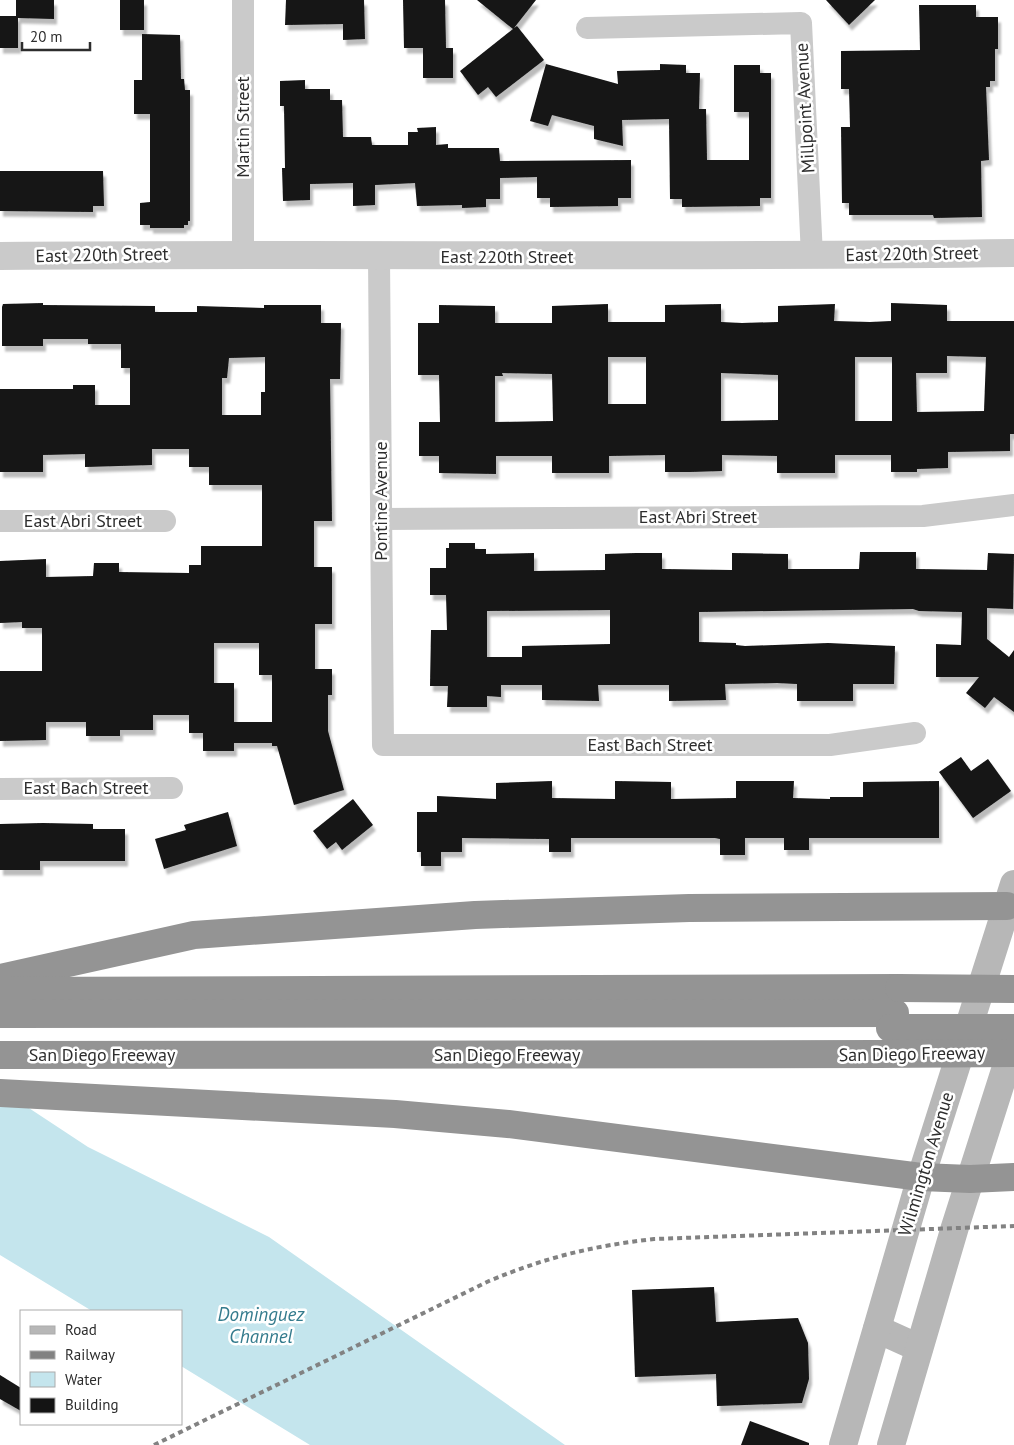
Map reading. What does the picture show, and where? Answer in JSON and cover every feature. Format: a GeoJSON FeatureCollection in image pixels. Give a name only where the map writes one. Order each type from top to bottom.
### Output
{"type":"FeatureCollection","features":[{"type":"Feature","properties":{"kind":"highway"},"geometry":{"type":"LineString","coordinates":[[0,978],[194,935],[446,917],[1010,895]]}},
{"type":"Feature","properties":{"kind":"highway"},"geometry":{"type":"LineString","coordinates":[[2,1024],[894,1009],[1014,989]]}},
{"type":"Feature","properties":{"kind":"highway"},"geometry":{"type":"LineString","coordinates":[[0,991],[1014,1011]]}},
{"type":"Feature","properties":{"kind":"highway"},"geometry":{"type":"LineString","coordinates":[[894,1009],[1014,1028]]}},
{"type":"Feature","properties":{"kind":"highway","name":"San Diego Freeway"},"geometry":{"type":"LineString","coordinates":[[0,1055],[879,1054],[1014,1052]]}},
{"type":"Feature","properties":{"kind":"highway"},"geometry":{"type":"LineString","coordinates":[[0,1093],[394,1114],[508,1124],[921,1177],[1014,1178]]}},
{"type":"Feature","properties":{"kind":"main road","name":"Wilmington Avenue"},"geometry":{"type":"LineString","coordinates":[[843,1445],[921,1177],[1010,895]]}},
{"type":"Feature","properties":{"kind":"main road"},"geometry":{"type":"LineString","coordinates":[[891,1445],[970,1179],[1014,1042]]}},
{"type":"Feature","properties":{"kind":"main road"},"geometry":{"type":"LineString","coordinates":[[877,1329],[920,1348]]}},
{"type":"Feature","properties":{"kind":"street","name":"Martin Street"},"geometry":{"type":"LineString","coordinates":[[243,0],[243,254]]}},
{"type":"Feature","properties":{"kind":"street","name":"Millpoint Avenue"},"geometry":{"type":"LineString","coordinates":[[587,28],[801,23],[812,256]]}},
{"type":"Feature","properties":{"kind":"street","name":"East 220th Street"},"geometry":{"type":"LineString","coordinates":[[0,256],[243,254],[379,257],[812,256],[1014,253]]}},
{"type":"Feature","properties":{"kind":"street","name":"Pontine Avenue"},"geometry":{"type":"LineString","coordinates":[[379,257],[383,745]]}},
{"type":"Feature","properties":{"kind":"street","name":"East Abri Street"},"geometry":{"type":"LineString","coordinates":[[381,519],[923,516],[1014,505]]}},
{"type":"Feature","properties":{"kind":"street","name":"East Abri Street"},"geometry":{"type":"LineString","coordinates":[[0,521],[165,521]]}},
{"type":"Feature","properties":{"kind":"street","name":"East Bach Street"},"geometry":{"type":"LineString","coordinates":[[383,745],[830,745],[915,733]]}},
{"type":"Feature","properties":{"kind":"street","name":"East Bach Street"},"geometry":{"type":"LineString","coordinates":[[0,789],[172,788]]}},
{"type":"Feature","properties":{"kind":"water","name":"Dominguez Channel"},"geometry":{"type":"Polygon","coordinates":[[[0,1089],[88,1147],[269,1237],[565,1445],[310,1445],[182,1367],[182,1310],[90,1310],[0,1255],[0,1089]]]}},
{"type":"Feature","properties":{"kind":"building"},"geometry":{"type":"Polygon","coordinates":[[[16,0],[54,0],[54,19],[18,18],[18,48],[0,48],[0,16],[16,16],[16,0]]]}},
{"type":"Feature","properties":{"kind":"building"},"geometry":{"type":"Polygon","coordinates":[[[120,0],[144,0],[144,30],[120,30],[120,0]]]}},
{"type":"Feature","properties":{"kind":"building"},"geometry":{"type":"Polygon","coordinates":[[[286,0],[364,0],[365,39],[343,40],[343,24],[285,25],[286,0]]]}},
{"type":"Feature","properties":{"kind":"building"},"geometry":{"type":"Polygon","coordinates":[[[403,0],[445,0],[446,48],[453,48],[453,78],[423,78],[423,48],[404,48],[403,0]]]}},
{"type":"Feature","properties":{"kind":"building"},"geometry":{"type":"Polygon","coordinates":[[[477,0],[536,0],[514,28],[517,26],[544,60],[496,97],[488,87],[478,95],[460,71],[513,29],[477,0]]]}},
{"type":"Feature","properties":{"kind":"building"},"geometry":{"type":"Polygon","coordinates":[[[826,0],[875,0],[849,25],[826,0]]]}},
{"type":"Feature","properties":{"kind":"building"},"geometry":{"type":"Polygon","coordinates":[[[919,5],[976,5],[976,17],[998,17],[995,81],[990,81],[990,87],[986,87],[989,160],[981,161],[982,217],[934,218],[933,215],[849,215],[849,203],[842,203],[841,127],[850,127],[849,89],[841,89],[841,51],[920,50],[919,5]]]}},
{"type":"Feature","properties":{"kind":"building"},"geometry":{"type":"Polygon","coordinates":[[[142,34],[180,35],[181,79],[184,79],[185,90],[190,90],[190,221],[188,221],[188,225],[184,225],[184,228],[150,228],[150,225],[140,225],[140,203],[150,202],[150,114],[134,114],[134,80],[142,80],[142,34]]]}},
{"type":"Feature","properties":{"kind":"building"},"geometry":{"type":"Polygon","coordinates":[[[546,64],[618,84],[617,71],[660,70],[660,64],[686,65],[686,73],[700,73],[699,109],[706,109],[707,160],[749,160],[749,112],[734,112],[734,65],[760,65],[760,73],[771,73],[771,198],[760,198],[760,206],[682,207],[682,199],[670,199],[669,119],[622,120],[623,146],[594,139],[594,126],[552,115],[548,126],[530,121],[546,64]]]}},
{"type":"Feature","properties":{"kind":"building"},"geometry":{"type":"Polygon","coordinates":[[[305,80],[305,89],[330,89],[330,100],[342,100],[343,137],[371,137],[372,145],[408,145],[408,132],[418,132],[417,128],[436,127],[436,145],[448,144],[448,148],[499,148],[500,161],[631,160],[631,198],[618,198],[618,206],[550,207],[550,198],[537,198],[537,177],[500,178],[500,199],[486,199],[486,207],[462,208],[462,205],[417,206],[415,183],[375,185],[375,205],[353,206],[353,183],[310,184],[310,200],[283,201],[282,168],[285,168],[284,106],[280,106],[280,81],[305,80]]]}},
{"type":"Feature","properties":{"kind":"building"},"geometry":{"type":"Polygon","coordinates":[[[0,171],[103,171],[104,206],[93,206],[93,212],[0,211],[0,171]]]}},
{"type":"Feature","properties":{"kind":"building"},"geometry":{"type":"Polygon","coordinates":[[[43,303],[43,305],[155,306],[155,312],[197,312],[197,306],[264,308],[264,305],[321,305],[321,323],[341,323],[340,379],[330,379],[332,521],[314,521],[314,567],[332,567],[332,624],[315,624],[315,669],[332,669],[332,695],[328,695],[328,731],[344,790],[294,805],[277,746],[272,746],[272,743],[234,743],[234,751],[203,751],[203,733],[189,733],[189,715],[153,715],[153,730],[120,730],[120,736],[86,736],[86,722],[46,722],[46,740],[0,741],[0,671],[42,671],[42,628],[22,628],[22,622],[0,623],[0,561],[46,559],[46,577],[93,576],[94,563],[119,563],[119,572],[189,573],[189,565],[201,565],[201,546],[262,546],[262,485],[209,485],[209,467],[189,467],[189,449],[152,449],[152,465],[85,467],[85,454],[43,455],[43,472],[0,472],[0,389],[73,389],[73,385],[95,385],[95,405],[130,405],[130,368],[121,368],[121,344],[88,344],[88,339],[43,339],[43,346],[2,346],[3,304],[43,303]],[[265,357],[229,358],[227,378],[222,378],[222,415],[261,415],[261,392],[265,392],[265,357]],[[214,643],[214,683],[234,683],[234,722],[272,722],[272,675],[259,675],[259,643],[214,643]]]}},
{"type":"Feature","properties":{"kind":"building"},"geometry":{"type":"Polygon","coordinates":[[[891,303],[947,305],[947,321],[1014,321],[1014,434],[1010,434],[1010,451],[948,452],[948,468],[917,469],[917,472],[891,472],[891,455],[835,455],[835,473],[777,473],[777,456],[722,455],[722,471],[665,472],[665,455],[609,456],[609,473],[552,473],[552,456],[496,456],[496,474],[439,473],[439,456],[419,456],[419,422],[440,422],[439,375],[418,375],[418,323],[439,323],[439,305],[495,306],[495,323],[552,323],[552,306],[608,304],[608,322],[665,322],[665,305],[721,304],[721,322],[778,322],[778,306],[835,304],[834,321],[891,321],[891,303]],[[947,356],[947,373],[916,373],[917,412],[984,411],[986,357],[947,356]],[[608,357],[608,404],[646,404],[646,357],[608,357]],[[855,357],[855,421],[892,421],[892,357],[855,357]],[[502,373],[503,376],[495,376],[495,422],[553,421],[552,374],[502,373]],[[721,373],[721,421],[778,420],[778,375],[721,373]]]}},
{"type":"Feature","properties":{"kind":"building"},"geometry":{"type":"Polygon","coordinates":[[[449,543],[475,543],[475,549],[486,549],[486,554],[534,553],[534,571],[605,570],[605,554],[636,553],[662,553],[662,569],[732,570],[732,553],[788,554],[788,569],[859,569],[860,552],[916,552],[916,569],[987,570],[988,553],[1014,554],[1013,609],[987,608],[987,639],[1009,657],[1014,650],[1014,712],[994,697],[985,708],[966,693],[979,677],[936,677],[936,644],[961,645],[962,612],[919,611],[913,609],[699,612],[699,642],[736,643],[736,645],[745,646],[828,643],[895,646],[894,684],[853,684],[853,701],[797,701],[797,684],[777,683],[725,684],[726,700],[669,701],[669,685],[598,685],[599,701],[542,700],[542,685],[501,685],[501,697],[487,696],[487,707],[447,707],[448,686],[430,686],[431,630],[447,630],[446,595],[430,595],[430,568],[446,568],[446,548],[449,548],[449,543]],[[610,610],[487,611],[487,657],[522,657],[522,646],[610,644],[610,610]]]}},
{"type":"Feature","properties":{"kind":"building"},"geometry":{"type":"Polygon","coordinates":[[[961,757],[971,771],[988,759],[1011,791],[973,818],[939,772],[961,757]]]}},
{"type":"Feature","properties":{"kind":"building"},"geometry":{"type":"Polygon","coordinates":[[[552,781],[552,798],[615,799],[615,781],[671,782],[671,799],[736,798],[736,781],[794,781],[793,798],[830,799],[830,797],[863,797],[863,782],[939,781],[939,838],[809,838],[809,850],[784,850],[784,838],[745,838],[745,855],[720,855],[720,839],[715,838],[571,838],[571,852],[549,852],[549,839],[462,838],[462,852],[441,852],[441,866],[421,866],[421,852],[417,852],[417,812],[437,812],[437,796],[496,799],[496,783],[552,781]]]}},
{"type":"Feature","properties":{"kind":"building"},"geometry":{"type":"Polygon","coordinates":[[[353,799],[373,825],[342,850],[336,842],[327,849],[313,831],[353,799]]]}},
{"type":"Feature","properties":{"kind":"building"},"geometry":{"type":"Polygon","coordinates":[[[228,812],[237,846],[164,869],[155,839],[186,830],[184,825],[228,812]]]}},
{"type":"Feature","properties":{"kind":"building"},"geometry":{"type":"Polygon","coordinates":[[[0,824],[93,824],[93,829],[125,829],[125,861],[40,861],[40,870],[0,870],[0,824]]]}},
{"type":"Feature","properties":{"kind":"building"},"geometry":{"type":"Polygon","coordinates":[[[714,1287],[716,1322],[798,1318],[808,1343],[809,1379],[802,1403],[717,1406],[716,1374],[635,1377],[632,1290],[714,1287]]]}},
{"type":"Feature","properties":{"kind":"building"},"geometry":{"type":"Polygon","coordinates":[[[0,1375],[20,1387],[20,1410],[0,1399],[0,1375]]]}},
{"type":"Feature","properties":{"kind":"building"},"geometry":{"type":"Polygon","coordinates":[[[750,1421],[809,1443],[809,1445],[741,1445],[750,1421]]]}},
{"type":"Feature","properties":{"kind":"railway"},"geometry":{"type":"LineString","coordinates":[[154,1445],[489,1281],[550,1259],[610,1245],[654,1239],[1014,1226]]}}]}
